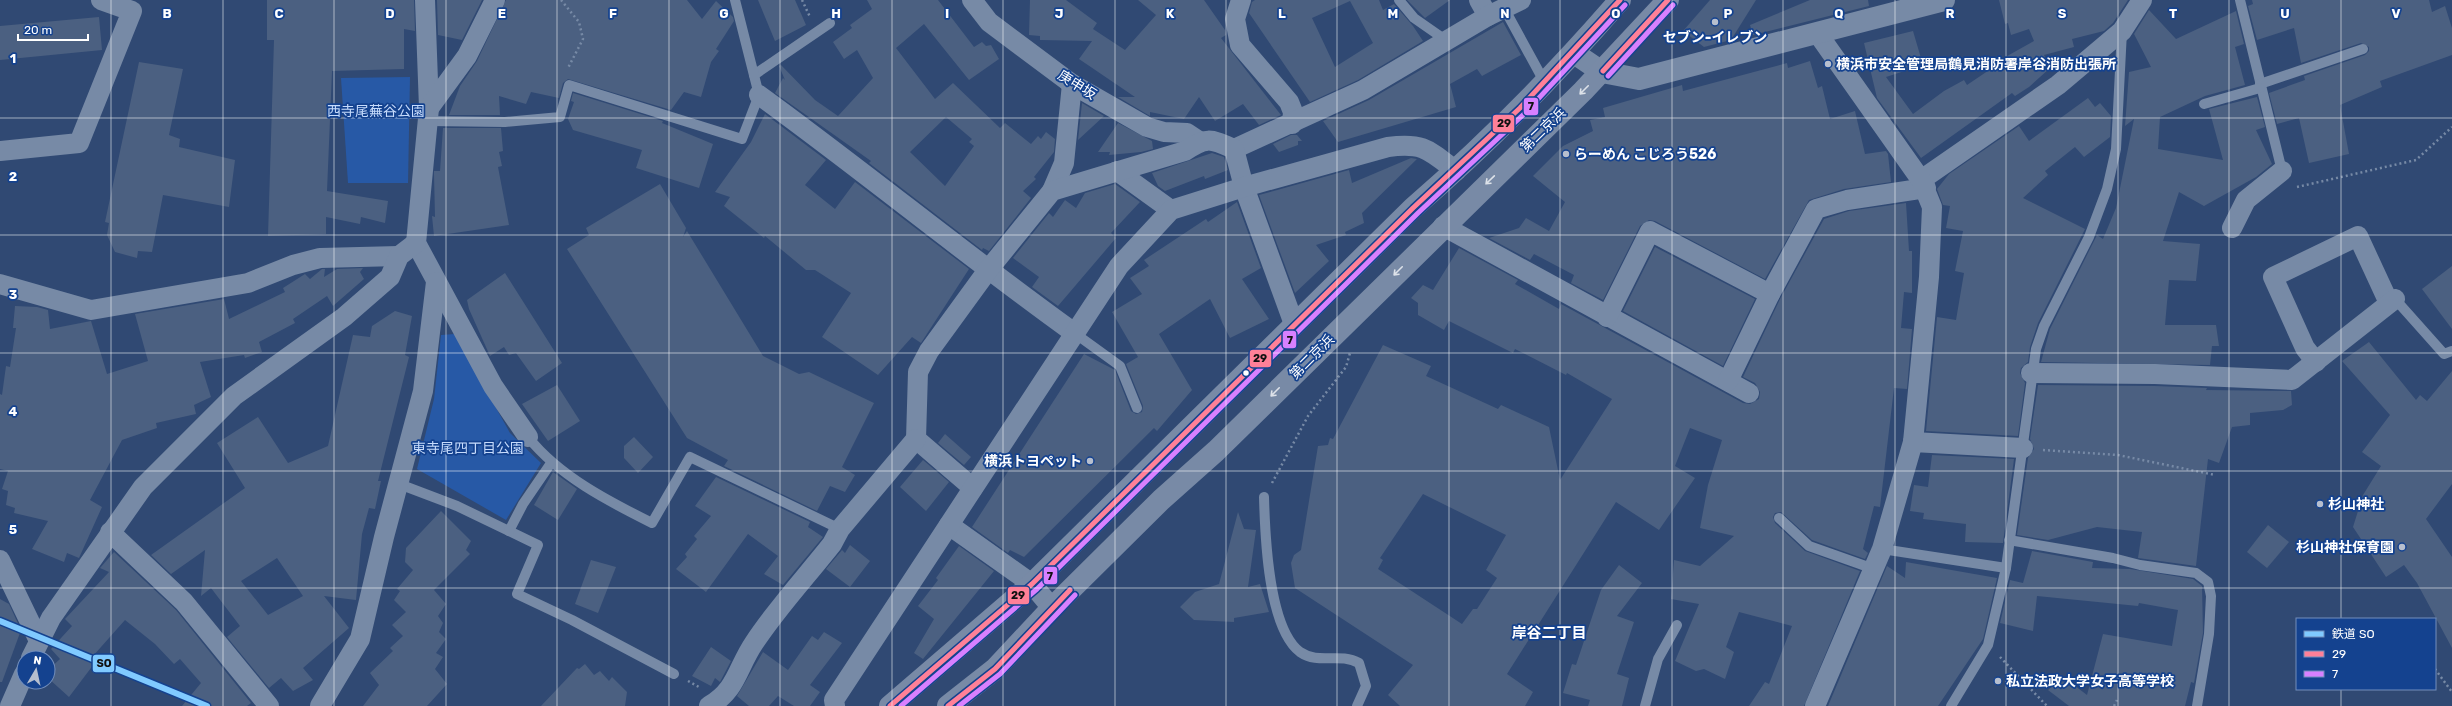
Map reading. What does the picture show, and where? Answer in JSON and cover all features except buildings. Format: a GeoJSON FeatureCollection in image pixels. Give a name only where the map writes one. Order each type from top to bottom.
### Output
{"type":"FeatureCollection","features":[{"type":"Feature","properties":{"kind":"highway"},"geometry":{"type":"LineString","coordinates":[[890,706],[1032,584],[1294,324],[1413,208],[1456,171],[1545,83],[1574,53],[1620,0]]}},
{"type":"Feature","properties":{"kind":"highway","name":"第二京浜"},"geometry":{"type":"LineString","coordinates":[[948,706],[995,669],[1052,608],[1161,500],[1216,451],[1443,226],[1602,72],[1668,0]]}},
{"type":"Feature","properties":{"kind":"street"},"geometry":{"type":"LineString","coordinates":[[0,151],[79,143],[132,11],[101,0]]}},
{"type":"Feature","properties":{"kind":"street"},"geometry":{"type":"LineString","coordinates":[[425,0],[429,114],[416,243],[493,386],[528,437]]}},
{"type":"Feature","properties":{"kind":"street"},"geometry":{"type":"LineString","coordinates":[[429,114],[467,56],[495,0]]}},
{"type":"Feature","properties":{"kind":"street","name":"庚申坂"},"geometry":{"type":"LineString","coordinates":[[972,0],[989,22],[1072,84],[1147,127],[1164,132],[1187,133],[1199,141]]}},
{"type":"Feature","properties":{"kind":"street"},"geometry":{"type":"LineString","coordinates":[[1241,0],[1235,19],[1240,45],[1289,102],[1293,112],[1292,124]]}},
{"type":"Feature","properties":{"kind":"street"},"geometry":{"type":"LineString","coordinates":[[1574,53],[1602,72],[1639,79],[1818,34],[1944,0]]}},
{"type":"Feature","properties":{"kind":"street"},"geometry":{"type":"LineString","coordinates":[[1728,381],[1770,294],[1816,209],[1847,200],[1924,184],[2058,84],[2122,31],[2142,0]]}},
{"type":"Feature","properties":{"kind":"street"},"geometry":{"type":"LineString","coordinates":[[1052,191],[1185,151],[1199,141],[1211,139],[1234,149],[1292,124],[1363,90],[1447,42],[1498,6]]}},
{"type":"Feature","properties":{"kind":"street"},"geometry":{"type":"LineString","coordinates":[[1815,706],[1882,550],[1913,442],[1929,277],[1932,207],[1924,184],[1818,34]]}},
{"type":"Feature","properties":{"kind":"street"},"geometry":{"type":"LineString","coordinates":[[715,700],[731,689],[754,643],[832,544],[840,529],[916,439],[918,372],[929,351],[988,270],[1052,191],[1064,163],[1072,84]]}},
{"type":"Feature","properties":{"kind":"street"},"geometry":{"type":"LineString","coordinates":[[759,95],[846,158],[988,270],[1073,332]]}},
{"type":"Feature","properties":{"kind":"street"},"geometry":{"type":"LineString","coordinates":[[835,706],[834,700],[1073,332],[1118,266],[1171,210],[1244,187],[1388,147],[1408,144],[1426,148],[1456,171]]}},
{"type":"Feature","properties":{"kind":"street"},"geometry":{"type":"LineString","coordinates":[[1234,149],[1244,187],[1294,324]]}},
{"type":"Feature","properties":{"kind":"street"},"geometry":{"type":"LineString","coordinates":[[1117,171],[1171,210]]}},
{"type":"Feature","properties":{"kind":"street"},"geometry":{"type":"LineString","coordinates":[[2232,228],[2246,200],[2282,171]]}},
{"type":"Feature","properties":{"kind":"street"},"geometry":{"type":"LineString","coordinates":[[1443,226],[1607,317],[1749,393]]}},
{"type":"Feature","properties":{"kind":"street"},"geometry":{"type":"LineString","coordinates":[[1607,317],[1650,231],[1770,294]]}},
{"type":"Feature","properties":{"kind":"street"},"geometry":{"type":"LineString","coordinates":[[2031,373],[2155,374],[2292,380],[2316,362],[2392,301],[2358,236],[2272,277],[2305,348],[2316,362]]}},
{"type":"Feature","properties":{"kind":"street"},"geometry":{"type":"LineString","coordinates":[[35,650],[51,618],[143,487],[234,396],[344,316],[390,277],[399,256],[416,243]]}},
{"type":"Feature","properties":{"kind":"street"},"geometry":{"type":"LineString","coordinates":[[0,284],[92,310],[248,283],[293,265],[320,258],[399,256]]}},
{"type":"Feature","properties":{"kind":"street"},"geometry":{"type":"LineString","coordinates":[[320,706],[360,639],[423,391],[436,282]]}},
{"type":"Feature","properties":{"kind":"street"},"geometry":{"type":"LineString","coordinates":[[916,439],[973,488]]}},
{"type":"Feature","properties":{"kind":"street"},"geometry":{"type":"LineString","coordinates":[[1913,442],[2023,448]]}},
{"type":"Feature","properties":{"kind":"street"},"geometry":{"type":"LineString","coordinates":[[948,525],[1032,584],[1052,608]]}},
{"type":"Feature","properties":{"kind":"street"},"geometry":{"type":"LineString","coordinates":[[110,532],[184,602],[269,706]]}},
{"type":"Feature","properties":{"kind":"street"},"geometry":{"type":"LineString","coordinates":[[0,560],[35,650]]}},
{"type":"Feature","properties":{"kind":"street"},"geometry":{"type":"LineString","coordinates":[[10,706],[17,690]]}},
{"type":"Feature","properties":{"kind":"lane"},"geometry":{"type":"LineString","coordinates":[[429,114],[505,122],[560,117],[569,85],[742,139],[759,95],[735,0]]}},
{"type":"Feature","properties":{"kind":"lane"},"geometry":{"type":"LineString","coordinates":[[1399,0],[1414,18],[1447,42]]}},
{"type":"Feature","properties":{"kind":"lane"},"geometry":{"type":"LineString","coordinates":[[2240,0],[2282,171]]}},
{"type":"Feature","properties":{"kind":"lane"},"geometry":{"type":"LineString","coordinates":[[1498,6],[1545,83]]}},
{"type":"Feature","properties":{"kind":"lane"},"geometry":{"type":"LineString","coordinates":[[754,75],[830,23]]}},
{"type":"Feature","properties":{"kind":"lane"},"geometry":{"type":"LineString","coordinates":[[1951,706],[1988,645],[2006,568],[2023,448],[2031,373],[2036,349],[2044,326],[2089,237],[2107,189],[2116,149],[2122,31]]}},
{"type":"Feature","properties":{"kind":"lane"},"geometry":{"type":"LineString","coordinates":[[2204,104],[2260,86],[2363,49]]}},
{"type":"Feature","properties":{"kind":"lane"},"geometry":{"type":"LineString","coordinates":[[2392,301],[2444,354],[2452,351]]}},
{"type":"Feature","properties":{"kind":"lane"},"geometry":{"type":"LineString","coordinates":[[1073,332],[1120,366],[1137,408]]}},
{"type":"Feature","properties":{"kind":"lane"},"geometry":{"type":"LineString","coordinates":[[528,437],[551,463],[611,502],[652,523],[690,457],[840,529]]}},
{"type":"Feature","properties":{"kind":"lane"},"geometry":{"type":"LineString","coordinates":[[510,531],[522,504],[551,463]]}},
{"type":"Feature","properties":{"kind":"lane"},"geometry":{"type":"LineString","coordinates":[[399,484],[457,506],[538,545],[517,594],[572,620],[674,674]]}},
{"type":"Feature","properties":{"kind":"lane"},"geometry":{"type":"LineString","coordinates":[[1264,497],[1269,579],[1283,627],[1299,651],[1314,659],[1348,657],[1358,663],[1366,686],[1357,706]]}},
{"type":"Feature","properties":{"kind":"lane"},"geometry":{"type":"LineString","coordinates":[[1779,518],[1809,546],[1874,569]]}},
{"type":"Feature","properties":{"kind":"lane"},"geometry":{"type":"LineString","coordinates":[[2010,540],[2114,558],[2140,565],[2196,573],[2208,582],[2211,596],[2209,634],[2198,706]]}},
{"type":"Feature","properties":{"kind":"lane"},"geometry":{"type":"LineString","coordinates":[[1882,550],[2006,568]]}},
{"type":"Feature","properties":{"kind":"lane"},"geometry":{"type":"LineString","coordinates":[[1645,706],[1658,659],[1677,625]]}},
{"type":"Feature","properties":{"kind":"path"},"geometry":{"type":"LineString","coordinates":[[562,0],[579,22],[583,39],[581,45],[570,61],[566,72]]}},
{"type":"Feature","properties":{"kind":"path"},"geometry":{"type":"LineString","coordinates":[[2294,188],[2416,160],[2452,128]]}},
{"type":"Feature","properties":{"kind":"path"},"geometry":{"type":"LineString","coordinates":[[1264,497],[1308,416],[1346,367],[1350,353]]}},
{"type":"Feature","properties":{"kind":"path"},"geometry":{"type":"LineString","coordinates":[[2023,448],[2118,455],[2215,475]]}},
{"type":"Feature","properties":{"kind":"path"},"geometry":{"type":"LineString","coordinates":[[1988,645],[2047,706]]}},
{"type":"Feature","properties":{"kind":"path"},"geometry":{"type":"LineString","coordinates":[[2436,670],[2452,692]]}},
{"type":"Feature","properties":{"kind":"path"},"geometry":{"type":"LineString","coordinates":[[674,674],[715,700]]}},
{"type":"Feature","properties":{"kind":"path"},"geometry":{"type":"LineString","coordinates":[[2114,706],[2117,700]]}},
{"type":"Feature","properties":{"kind":"green space","name":"西寺尾蕪谷公園"},"geometry":{"type":"Polygon","coordinates":[[[410,77],[408,183],[348,183],[341,78],[410,77]]]}},
{"type":"Feature","properties":{"kind":"green space","name":"東寺尾四丁目公園"},"geometry":{"type":"Polygon","coordinates":[[[455,334],[510,433],[541,463],[506,520],[417,469],[434,399],[441,335],[455,334]]]}},
{"type":"Feature","properties":{"kind":"rail line","name":"SO"},"geometry":{"type":"LineString","coordinates":[[0,621],[207,706]]}},
{"type":"Feature","properties":{"kind":"transit line","name":"29"},"geometry":{"type":"LineString","coordinates":[[890,706],[1032,584],[1413,208],[1520,108],[1620,0]]}},
{"type":"Feature","properties":{"kind":"transit line","name":"29"},"geometry":{"type":"LineString","coordinates":[[1603,71],[1668,0]]}},
{"type":"Feature","properties":{"kind":"transit line","name":"7"},"geometry":{"type":"LineString","coordinates":[[901,706],[1037,589],[1418,213],[1525,113],[1625,5]]}},
{"type":"Feature","properties":{"kind":"transit line","name":"7"},"geometry":{"type":"LineString","coordinates":[[1608,76],[1673,5]]}},
{"type":"Feature","properties":{"kind":"transit line","name":"29"},"geometry":{"type":"LineString","coordinates":[[948,706],[995,669],[1070,590]]}},
{"type":"Feature","properties":{"kind":"transit line","name":"7"},"geometry":{"type":"LineString","coordinates":[[959,706],[1000,674],[1075,595]]}},
{"type":"Feature","properties":{"kind":"place","name":"セブン-イレブン"},"geometry":{"type":"Point","coordinates":[1715,22]}},
{"type":"Feature","properties":{"kind":"place","name":"横浜市安全管理局鶴見消防署岸谷消防出張所"},"geometry":{"type":"Point","coordinates":[1828,64]}},
{"type":"Feature","properties":{"kind":"place","name":"らーめん こじろう526"},"geometry":{"type":"Point","coordinates":[1566,154]}},
{"type":"Feature","properties":{"kind":"place","name":"横浜トヨペット"},"geometry":{"type":"Point","coordinates":[1090,461]}},
{"type":"Feature","properties":{"kind":"place","name":"杉山神社"},"geometry":{"type":"Point","coordinates":[2320,504]}},
{"type":"Feature","properties":{"kind":"place","name":"杉山神社保育園"},"geometry":{"type":"Point","coordinates":[2402,547]}},
{"type":"Feature","properties":{"kind":"place","name":"私立法政大学女子高等学校"},"geometry":{"type":"Point","coordinates":[1998,681]}},
{"type":"Feature","properties":{"kind":"district","name":"岸谷二丁目"},"geometry":{"type":"Point","coordinates":[1549,633]}}]}
